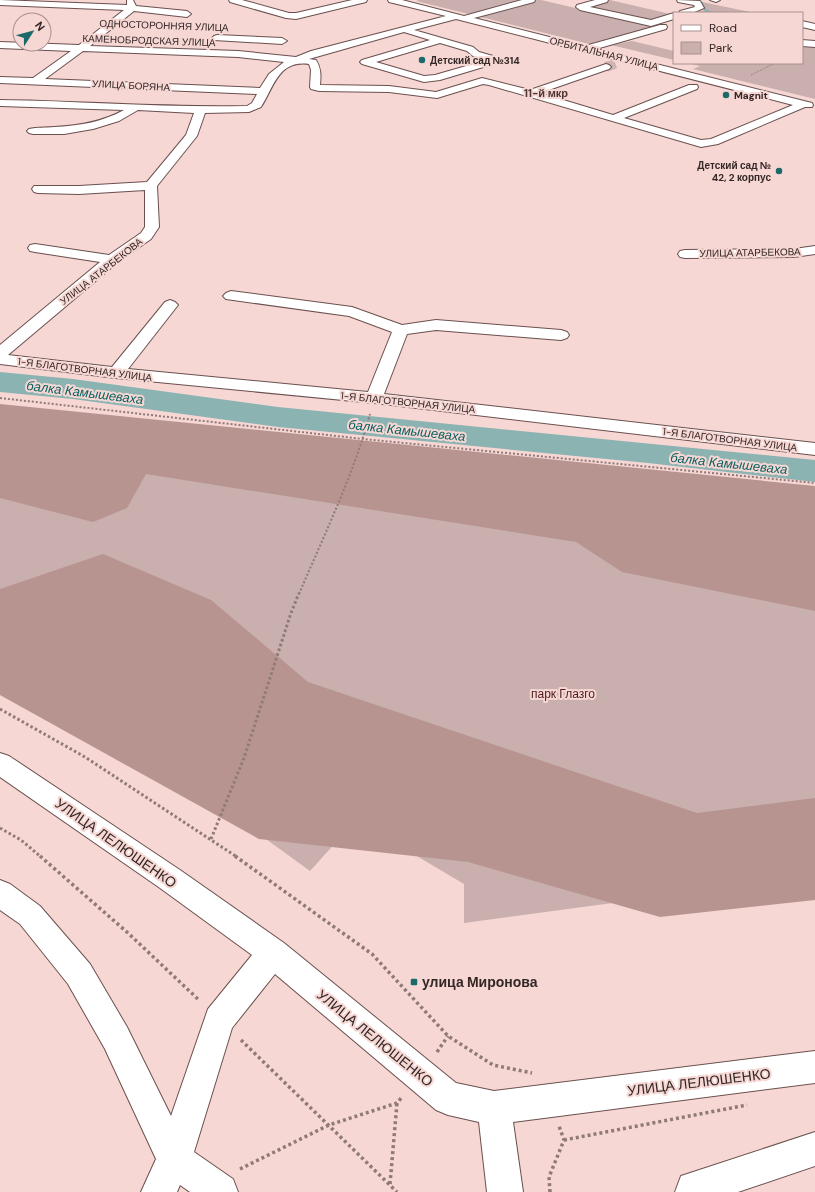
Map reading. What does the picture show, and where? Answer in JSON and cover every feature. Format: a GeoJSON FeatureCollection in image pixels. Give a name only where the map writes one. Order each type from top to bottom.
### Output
{"type":"FeatureCollection","features":[{"type":"Feature","properties":{"kind":"street"},"geometry":{"type":"LineString","coordinates":[[126,0],[131,2],[132,8]]}},
{"type":"Feature","properties":{"kind":"street"},"geometry":{"type":"LineString","coordinates":[[234,0],[290,16],[296,16],[360,0]]}},
{"type":"Feature","properties":{"kind":"street","name":"ОРБИТАЛЬНАЯ УЛИЦА"},"geometry":{"type":"LineString","coordinates":[[392,0],[804,104],[812,111]]}},
{"type":"Feature","properties":{"kind":"street"},"geometry":{"type":"LineString","coordinates":[[406,3],[418,0]]}},
{"type":"Feature","properties":{"kind":"street"},"geometry":{"type":"LineString","coordinates":[[0,103],[74,104],[201,110],[249,109],[257,105],[263,91],[278,72],[287,64],[324,50],[442,20],[531,0]]}},
{"type":"Feature","properties":{"kind":"street"},"geometry":{"type":"LineString","coordinates":[[604,0],[580,7],[664,27]]}},
{"type":"Feature","properties":{"kind":"street"},"geometry":{"type":"LineString","coordinates":[[681,0],[697,3],[700,8],[686,12]]}},
{"type":"Feature","properties":{"kind":"street"},"geometry":{"type":"LineString","coordinates":[[0,2],[132,8],[187,14]]}},
{"type":"Feature","properties":{"kind":"street"},"geometry":{"type":"LineString","coordinates":[[36,81],[100,34],[132,8]]}},
{"type":"Feature","properties":{"kind":"street"},"geometry":{"type":"LineString","coordinates":[[659,10],[673,15]]}},
{"type":"Feature","properties":{"kind":"street"},"geometry":{"type":"LineString","coordinates":[[651,23],[673,15]]}},
{"type":"Feature","properties":{"kind":"street"},"geometry":{"type":"LineString","coordinates":[[442,20],[554,49],[570,44]]}},
{"type":"Feature","properties":{"kind":"street"},"geometry":{"type":"LineString","coordinates":[[803,25],[815,21]]}},
{"type":"Feature","properties":{"kind":"street"},"geometry":{"type":"LineString","coordinates":[[586,48],[673,24]]}},
{"type":"Feature","properties":{"kind":"street"},"geometry":{"type":"LineString","coordinates":[[803,25],[815,27]]}},
{"type":"Feature","properties":{"kind":"street"},"geometry":{"type":"LineString","coordinates":[[404,30],[440,40],[470,49],[476,54],[497,60],[479,67],[426,79],[361,61],[440,40]]}},
{"type":"Feature","properties":{"kind":"street","name":"ОДНОСТОРОННЯЯ УЛИЦА"},"geometry":{"type":"LineString","coordinates":[[86,33],[116,34]]}},
{"type":"Feature","properties":{"kind":"street","name":"ОДНОСТОРОННЯЯ УЛИЦА"},"geometry":{"type":"LineString","coordinates":[[211,38],[282,41]]}},
{"type":"Feature","properties":{"kind":"street"},"geometry":{"type":"LineString","coordinates":[[803,42],[815,44]]}},
{"type":"Feature","properties":{"kind":"street","name":"КАМЕНОБРОДСКАЯ УЛИЦА"},"geometry":{"type":"LineString","coordinates":[[0,45],[238,54],[298,60]]}},
{"type":"Feature","properties":{"kind":"street"},"geometry":{"type":"LineString","coordinates":[[324,50],[342,56]]}},
{"type":"Feature","properties":{"kind":"street"},"geometry":{"type":"LineString","coordinates":[[617,63],[628,59]]}},
{"type":"Feature","properties":{"kind":"street"},"geometry":{"type":"LineString","coordinates":[[298,60],[313,62],[316,70],[315,87],[319,88],[389,89],[438,95],[482,81],[701,144],[714,142],[804,104]]}},
{"type":"Feature","properties":{"kind":"street"},"geometry":{"type":"LineString","coordinates":[[529,94],[606,67]]}},
{"type":"Feature","properties":{"kind":"street","name":"УЛИЦА БОРЯНА"},"geometry":{"type":"LineString","coordinates":[[0,80],[263,91]]}},
{"type":"Feature","properties":{"kind":"street"},"geometry":{"type":"LineString","coordinates":[[614,118],[710,80]]}},
{"type":"Feature","properties":{"kind":"street"},"geometry":{"type":"LineString","coordinates":[[33,131],[58,131],[87,127],[112,120],[135,108]]}},
{"type":"Feature","properties":{"kind":"street"},"geometry":{"type":"LineString","coordinates":[[38,189],[79,190],[151,186],[191,136],[201,110]]}},
{"type":"Feature","properties":{"kind":"street"},"geometry":{"type":"LineString","coordinates":[[788,111],[812,111]]}},
{"type":"Feature","properties":{"kind":"street","name":"УЛИЦА АТАРБЕКОВА"},"geometry":{"type":"LineString","coordinates":[[0,353],[112,260],[146,236],[152,227],[151,186]]}},
{"type":"Feature","properties":{"kind":"street"},"geometry":{"type":"LineString","coordinates":[[35,248],[112,260]]}},
{"type":"Feature","properties":{"kind":"street","name":"УЛИЦА АТАРБЕКОВА"},"geometry":{"type":"LineString","coordinates":[[685,254],[794,253],[815,250]]}},
{"type":"Feature","properties":{"kind":"street"},"geometry":{"type":"LineString","coordinates":[[231,296],[352,312],[401,330],[436,324],[561,335]]}},
{"type":"Feature","properties":{"kind":"street"},"geometry":{"type":"LineString","coordinates":[[116,373],[170,305]]}},
{"type":"Feature","properties":{"kind":"street"},"geometry":{"type":"LineString","coordinates":[[374,398],[401,330]]}},
{"type":"Feature","properties":{"kind":"street","name":"1-Я БЛАГОТВОРНАЯ УЛИЦА"},"geometry":{"type":"LineString","coordinates":[[0,359],[116,373],[374,398],[815,449]]}},
{"type":"Feature","properties":{"kind":"street","name":"УЛИЦА ЛЕЛЮШЕНКО"},"geometry":{"type":"LineString","coordinates":[[0,763],[170,879],[273,953],[448,1098],[494,1108],[815,1066]]}},
{"type":"Feature","properties":{"kind":"street"},"geometry":{"type":"LineString","coordinates":[[0,893],[30,915],[79,974],[116,1038],[174,1159],[214,1188]]}},
{"type":"Feature","properties":{"kind":"street"},"geometry":{"type":"LineString","coordinates":[[159,1192],[174,1159],[219,1020],[273,953]]}},
{"type":"Feature","properties":{"kind":"street"},"geometry":{"type":"LineString","coordinates":[[494,1108],[505,1192]]}},
{"type":"Feature","properties":{"kind":"street"},"geometry":{"type":"LineString","coordinates":[[693,1192],[694,1189],[815,1149]]}},
{"type":"Feature","properties":{"kind":"path"},"geometry":{"type":"LineString","coordinates":[[751,75],[774,64]]}},
{"type":"Feature","properties":{"kind":"path"},"geometry":{"type":"LineString","coordinates":[[0,398],[363,439],[815,483]]}},
{"type":"Feature","properties":{"kind":"path"},"geometry":{"type":"LineString","coordinates":[[211,839],[244,758],[291,613],[347,482],[363,439],[374,398]]}},
{"type":"Feature","properties":{"kind":"path"},"geometry":{"type":"LineString","coordinates":[[0,709],[84,756],[211,839],[372,954],[448,1036],[493,1065],[544,1075],[550,1101],[564,1140],[549,1177],[550,1192]]}},
{"type":"Feature","properties":{"kind":"path"},"geometry":{"type":"LineString","coordinates":[[214,1188],[329,1125],[397,1103],[420,1075],[448,1036]]}},
{"type":"Feature","properties":{"kind":"path"},"geometry":{"type":"LineString","coordinates":[[390,1184],[397,1103]]}},
{"type":"Feature","properties":{"kind":"path"},"geometry":{"type":"LineString","coordinates":[[564,1140],[752,1104]]}},
{"type":"Feature","properties":{"kind":"green space"},"geometry":{"type":"Polygon","coordinates":[[[541,0],[657,27],[593,45],[416,1],[541,0]]]}},
{"type":"Feature","properties":{"kind":"green space"},"geometry":{"type":"Polygon","coordinates":[[[605,0],[670,14],[652,20],[589,6],[605,0]]]}},
{"type":"Feature","properties":{"kind":"green space"},"geometry":{"type":"Polygon","coordinates":[[[702,2],[750,12],[699,12],[705,10],[702,2]]]}},
{"type":"Feature","properties":{"kind":"green space"},"geometry":{"type":"Polygon","coordinates":[[[632,41],[673,51],[673,60],[611,45],[632,41]]]}},
{"type":"Feature","properties":{"kind":"green space"},"geometry":{"type":"Polygon","coordinates":[[[803,45],[815,46],[815,99],[693,69],[700,66],[691,64],[803,64],[803,45]]]}},
{"type":"Feature","properties":{"kind":"green space","name":"парк Глазго"},"geometry":{"type":"Polygon","coordinates":[[[0,418],[815,505],[815,876],[464,923],[464,884],[356,820],[310,871],[0,645],[0,418]]]}},
{"type":"Feature","properties":{"kind":"shaded area"},"geometry":{"type":"Polygon","coordinates":[[[0,404],[815,486],[815,611],[622,572],[576,542],[146,474],[127,508],[93,522],[0,498],[0,404]]]}},
{"type":"Feature","properties":{"kind":"shaded area"},"geometry":{"type":"Polygon","coordinates":[[[103,554],[211,600],[308,682],[697,813],[815,798],[815,900],[660,917],[468,862],[259,839],[0,695],[0,589],[103,554]]]}},
{"type":"Feature","properties":{"kind":"waterway"},"geometry":{"type":"LineString","coordinates":[[702,2],[705,10],[711,12]]}},
{"type":"Feature","properties":{"kind":"waterway","name":"балка Камышеваха"},"geometry":{"type":"LineString","coordinates":[[0,382],[73,389],[278,417],[648,453],[815,471]]}},
{"type":"Feature","properties":{"kind":"tunnel"},"geometry":{"type":"LineString","coordinates":[[606,67],[617,63]]}},
{"type":"Feature","properties":{"kind":"place","name":"Детский сад №314"},"geometry":{"type":"Point","coordinates":[422,60]}},
{"type":"Feature","properties":{"kind":"place","name":"Magnit"},"geometry":{"type":"Point","coordinates":[726,95]}},
{"type":"Feature","properties":{"kind":"place","name":"Детский сад № 42, 2 корпус"},"geometry":{"type":"Point","coordinates":[779,171]}},
{"type":"Feature","properties":{"kind":"place","name":"улица Миронова"},"geometry":{"type":"Point","coordinates":[414,982]}},
{"type":"Feature","properties":{"kind":"district","name":"11-й мкр"},"geometry":{"type":"Point","coordinates":[546,93]}}]}
